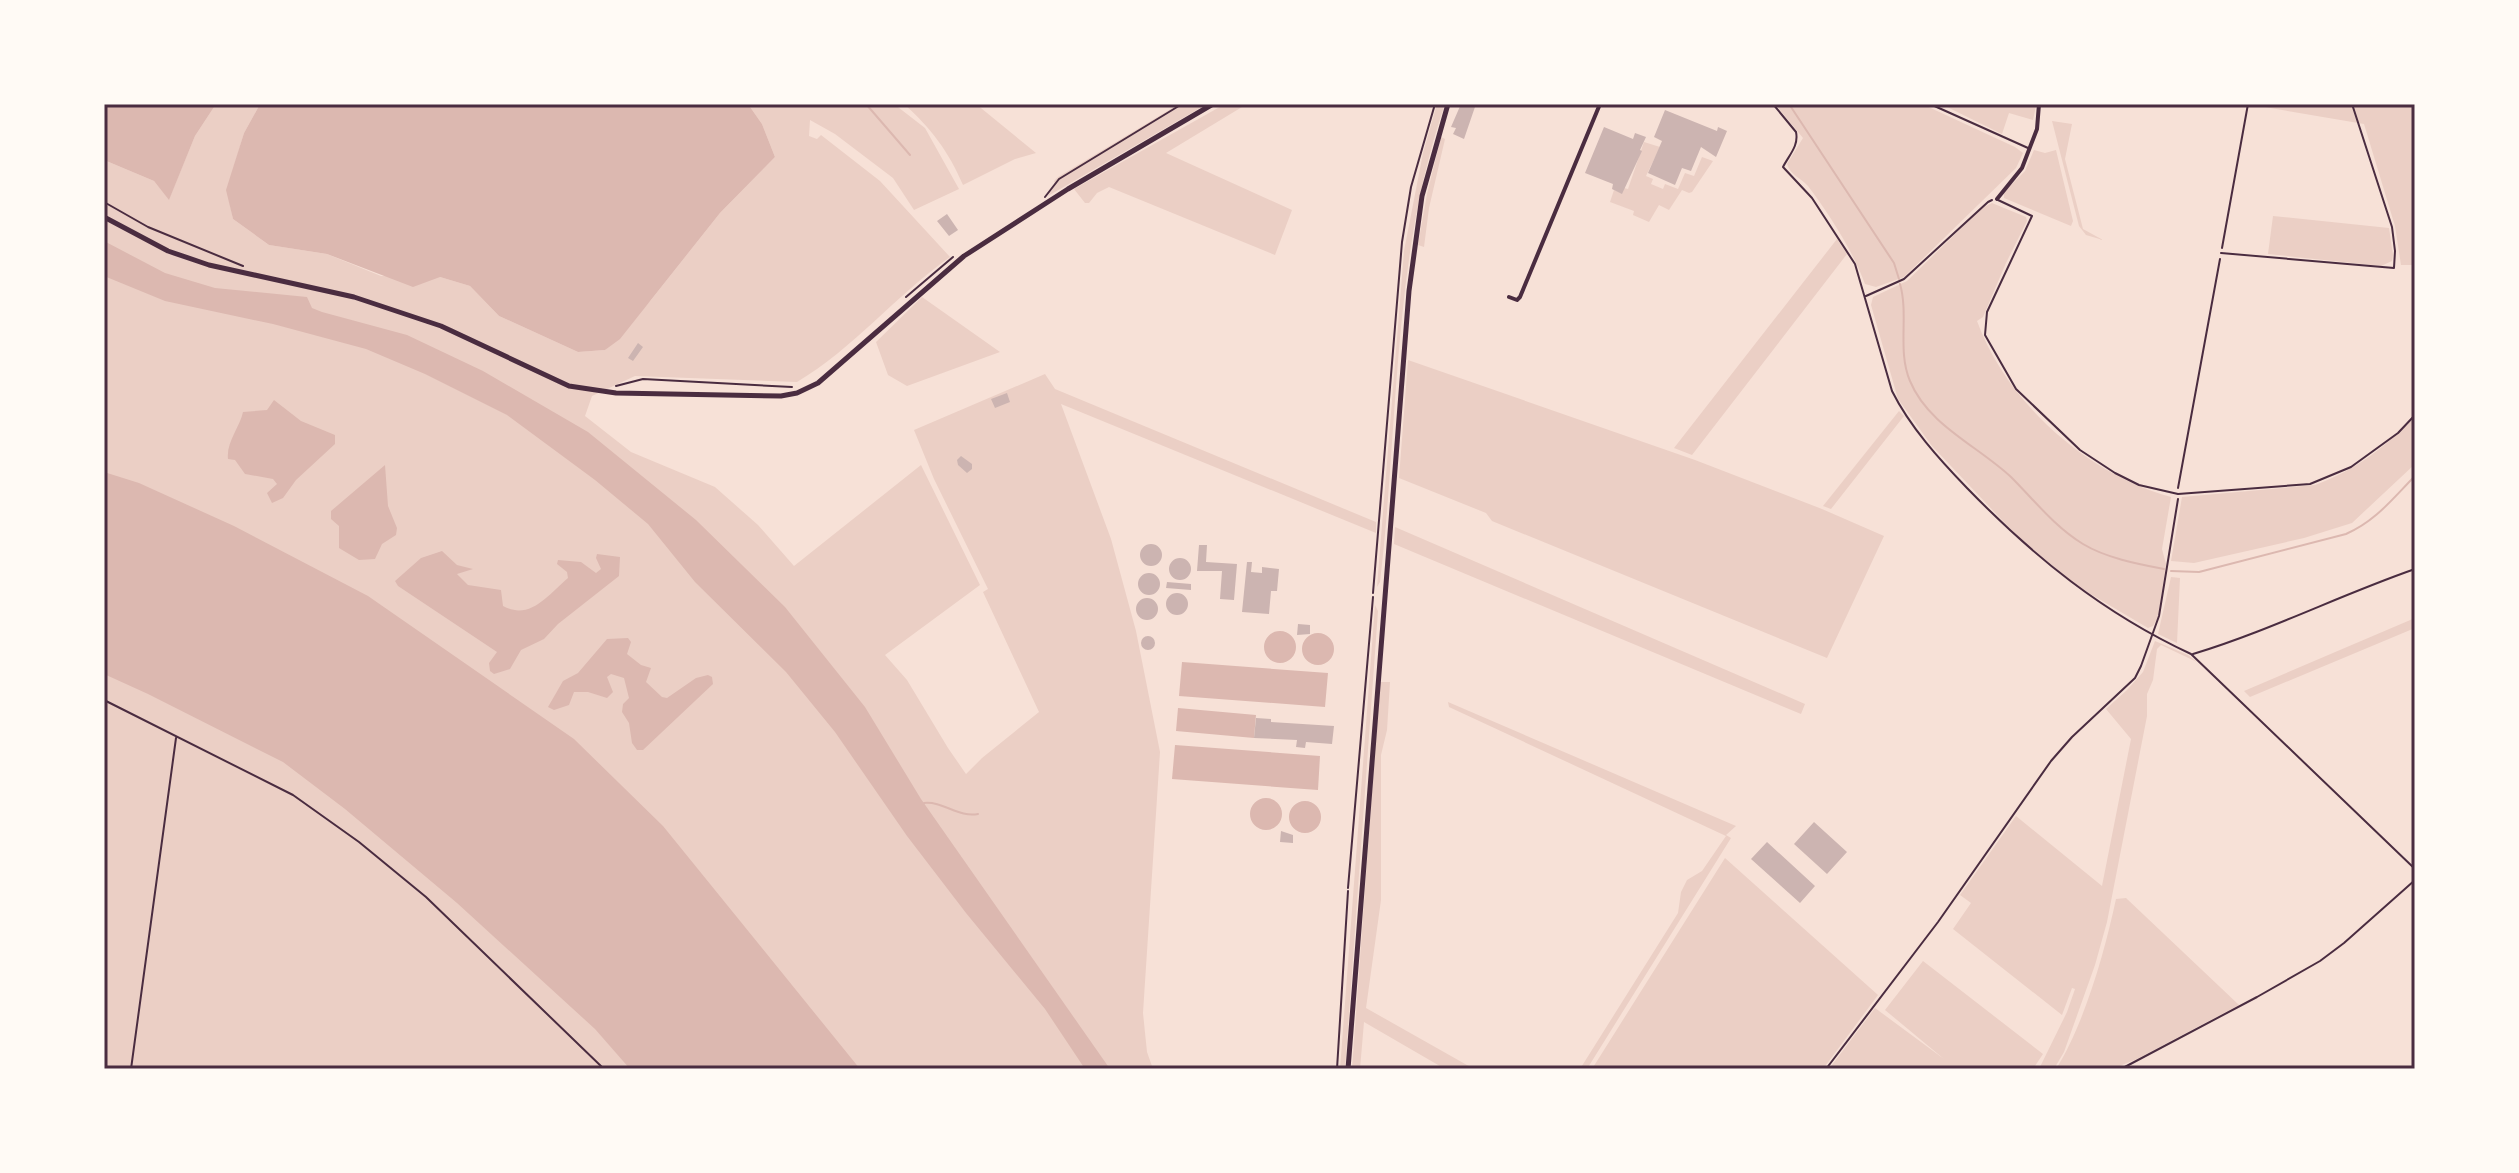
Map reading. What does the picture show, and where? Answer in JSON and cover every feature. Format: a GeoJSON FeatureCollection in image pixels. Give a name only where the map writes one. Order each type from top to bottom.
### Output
{"type":"FeatureCollection","features":[{"type":"Feature","properties":{"kind":"main road"},"geometry":{"type":"LineString","coordinates":[[104,217],[188,258],[354,297],[441,326],[569,386],[603,392],[781,396],[807,389],[828,376],[964,256],[1068,189],[1213,104]]}},
{"type":"Feature","properties":{"kind":"main road"},"geometry":{"type":"LineString","coordinates":[[1348,1069],[1409,286],[1422,196],[1448,104]]}},
{"type":"Feature","properties":{"kind":"street"},"geometry":{"type":"LineString","coordinates":[[1509,297],[1516,303],[1600,104]]}},
{"type":"Feature","properties":{"kind":"street"},"geometry":{"type":"LineString","coordinates":[[1997,199],[2022,168],[2031,149],[2037,129],[2039,104]]}},
{"type":"Feature","properties":{"kind":"lane"},"geometry":{"type":"LineString","coordinates":[[1930,104],[2031,149]]}},
{"type":"Feature","properties":{"kind":"lane"},"geometry":{"type":"LineString","coordinates":[[2221,253],[2394,268],[2392,227],[2352,104]]}},
{"type":"Feature","properties":{"kind":"lane"},"geometry":{"type":"LineString","coordinates":[[1997,199],[2032,216],[1987,312],[1985,335],[1999,364],[2016,389],[2080,450],[2139,485],[2178,494],[2310,484],[2351,467],[2387,441],[2415,415]]}},
{"type":"Feature","properties":{"kind":"lane"},"geometry":{"type":"LineString","coordinates":[[1348,888],[1373,597]]}},
{"type":"Feature","properties":{"kind":"path"},"geometry":{"type":"LineString","coordinates":[[1045,196],[1059,179],[1182,104]]}},
{"type":"Feature","properties":{"kind":"path"},"geometry":{"type":"LineString","coordinates":[[1373,597],[1402,242],[1418,159],[1435,104]]}},
{"type":"Feature","properties":{"kind":"path"},"geometry":{"type":"LineString","coordinates":[[1773,104],[1797,137],[1795,147],[1783,167],[1812,198],[1845,245],[1866,296],[1892,391],[1899,405],[1947,467],[2014,536],[2045,562],[2087,594],[2152,635],[2191,654],[2415,869]]}},
{"type":"Feature","properties":{"kind":"path"},"geometry":{"type":"LineString","coordinates":[[1826,1069],[1938,922],[2051,761],[2135,678],[2159,616],[2179,475],[2248,104]]}},
{"type":"Feature","properties":{"kind":"path"},"geometry":{"type":"LineString","coordinates":[[1866,296],[1904,279],[1988,202],[1997,199]]}},
{"type":"Feature","properties":{"kind":"path"},"geometry":{"type":"LineString","coordinates":[[104,202],[148,227],[211,255]]}},
{"type":"Feature","properties":{"kind":"path"},"geometry":{"type":"LineString","coordinates":[[615,386],[643,379],[799,386]]}},
{"type":"Feature","properties":{"kind":"path"},"geometry":{"type":"LineString","coordinates":[[2191,654],[2255,634],[2374,583],[2415,569]]}},
{"type":"Feature","properties":{"kind":"path"},"geometry":{"type":"LineString","coordinates":[[104,700],[293,795],[359,842],[426,897],[604,1069]]}},
{"type":"Feature","properties":{"kind":"path"},"geometry":{"type":"LineString","coordinates":[[131,1069],[176,738]]}},
{"type":"Feature","properties":{"kind":"path"},"geometry":{"type":"LineString","coordinates":[[2121,1069],[2320,961],[2415,880]]}},
{"type":"Feature","properties":{"kind":"path"},"geometry":{"type":"LineString","coordinates":[[1337,1069],[1348,888]]}},
{"type":"Feature","properties":{"kind":"shaded area"},"geometry":{"type":"Polygon","coordinates":[[[104,104],[216,104],[195,136],[169,200],[154,181],[104,160],[104,104]]]}},
{"type":"Feature","properties":{"kind":"shaded area"},"geometry":{"type":"Polygon","coordinates":[[[216,104],[260,104],[244,133],[227,190],[233,219],[269,245],[327,254],[381,276],[440,277],[470,286],[499,316],[578,352],[605,350],[651,300],[720,213],[775,157],[762,124],[748,104],[894,104],[925,128],[959,189],[914,210],[893,178],[835,134],[810,120],[809,136],[817,139],[821,135],[880,181],[950,257],[856,338],[797,382],[635,376],[592,396],[585,416],[631,452],[715,487],[758,525],[794,566],[921,465],[980,585],[885,655],[907,680],[966,774],[1039,712],[983,592],[988,589],[934,479],[914,430],[1045,374],[1055,389],[1376,522],[1376,533],[1061,404],[1111,539],[1136,631],[1160,752],[1143,1013],[1147,1052],[1153,1069],[104,1069],[104,160],[154,181],[169,199],[195,136],[216,104]]]}},
{"type":"Feature","properties":{"kind":"shaded area"},"geometry":{"type":"Polygon","coordinates":[[[260,104],[748,104],[762,124],[775,157],[720,213],[620,339],[605,350],[578,352],[499,316],[470,286],[440,277],[413,287],[327,254],[269,245],[233,219],[226,190],[244,133],[260,104]]]}},
{"type":"Feature","properties":{"kind":"shaded area"},"geometry":{"type":"Polygon","coordinates":[[[904,104],[976,104],[1036,153],[1015,159],[963,185],[938,141],[904,104]]]}},
{"type":"Feature","properties":{"kind":"shaded area"},"geometry":{"type":"Polygon","coordinates":[[[1179,104],[1207,104],[1048,196],[1058,177],[1179,104]]]}},
{"type":"Feature","properties":{"kind":"shaded area"},"geometry":{"type":"Polygon","coordinates":[[[1225,104],[1247,104],[1166,153],[1292,210],[1275,255],[1109,187],[1097,193],[1089,203],[1085,203],[1074,189],[1225,104]]]}},
{"type":"Feature","properties":{"kind":"shaded area"},"geometry":{"type":"Polygon","coordinates":[[[1437,104],[1445,104],[1415,221],[1406,281],[1386,522],[1377,587],[1404,251],[1423,153],[1437,104]]]}},
{"type":"Feature","properties":{"kind":"shaded area"},"geometry":{"type":"Polygon","coordinates":[[[1775,104],[1922,104],[2023,153],[2016,168],[1904,277],[1876,287],[1865,284],[1832,220],[1808,186],[1789,168],[1787,164],[1803,138],[1775,104]]]}},
{"type":"Feature","properties":{"kind":"shaded area"},"geometry":{"type":"Polygon","coordinates":[[[1941,104],[2036,106],[2033,120],[2009,113],[2002,134],[1941,104]]]}},
{"type":"Feature","properties":{"kind":"shaded area"},"geometry":{"type":"Polygon","coordinates":[[[2259,104],[2412,104],[2415,111],[2415,265],[2401,265],[2395,226],[2364,124],[2259,104]]]}},
{"type":"Feature","properties":{"kind":"shaded area"},"geometry":{"type":"Polygon","coordinates":[[[2052,121],[2072,124],[2065,159],[2083,229],[2103,240],[2086,235],[2079,226],[2052,121]]]}},
{"type":"Feature","properties":{"kind":"shaded area"},"geometry":{"type":"Polygon","coordinates":[[[1441,137],[1445,139],[1429,208],[1424,247],[1418,245],[1441,137]]]}},
{"type":"Feature","properties":{"kind":"shaded area"},"geometry":{"type":"Polygon","coordinates":[[[1644,142],[1660,147],[1646,176],[1653,179],[1651,184],[1663,189],[1665,184],[1678,189],[1685,173],[1694,176],[1702,157],[1713,161],[1692,192],[1682,190],[1669,210],[1659,205],[1649,222],[1633,215],[1634,211],[1610,202],[1614,190],[1622,193],[1624,188],[1628,189],[1644,142]]]}},
{"type":"Feature","properties":{"kind":"shaded area"},"geometry":{"type":"Polygon","coordinates":[[[2034,150],[2045,153],[2056,150],[2073,221],[2071,226],[2004,198],[2004,192],[2025,171],[2034,150]]]}},
{"type":"Feature","properties":{"kind":"shaded area"},"geometry":{"type":"Polygon","coordinates":[[[1992,203],[2026,217],[2027,221],[1983,317],[1977,321],[1990,351],[2029,406],[2081,453],[2110,472],[2171,497],[2162,549],[2166,564],[2158,617],[2148,628],[2077,586],[2019,538],[1932,446],[1898,399],[1871,305],[1873,297],[1907,281],[1982,208],[1992,203]]]}},
{"type":"Feature","properties":{"kind":"shaded area"},"geometry":{"type":"Polygon","coordinates":[[[2273,216],[2389,228],[2392,261],[2381,266],[2268,254],[2273,216]]]}},
{"type":"Feature","properties":{"kind":"shaded area"},"geometry":{"type":"Polygon","coordinates":[[[1837,239],[1847,254],[1692,455],[1674,448],[1837,239]]]}},
{"type":"Feature","properties":{"kind":"shaded area"},"geometry":{"type":"Polygon","coordinates":[[[104,241],[165,273],[215,288],[307,297],[312,308],[322,312],[407,335],[483,371],[588,432],[696,520],[785,607],[865,707],[921,799],[1110,1069],[1085,1069],[1045,1009],[966,913],[907,836],[835,732],[786,672],[695,582],[648,524],[595,480],[507,415],[366,349],[273,324],[165,301],[104,276],[104,241]]]}},
{"type":"Feature","properties":{"kind":"shaded area"},"geometry":{"type":"Polygon","coordinates":[[[922,297],[1000,352],[907,386],[888,375],[876,342],[922,297]]]}},
{"type":"Feature","properties":{"kind":"shaded area"},"geometry":{"type":"Polygon","coordinates":[[[1408,360],[1695,460],[1884,536],[1827,658],[1492,521],[1486,513],[1399,478],[1408,360]]]}},
{"type":"Feature","properties":{"kind":"shaded area"},"geometry":{"type":"Polygon","coordinates":[[[274,400],[301,421],[335,435],[335,444],[296,480],[283,498],[272,503],[267,493],[277,484],[273,479],[245,474],[235,460],[228,459],[228,453],[243,412],[267,410],[274,400]]]}},
{"type":"Feature","properties":{"kind":"shaded area"},"geometry":{"type":"Polygon","coordinates":[[[1899,411],[1904,416],[1831,509],[1823,506],[1899,411]]]}},
{"type":"Feature","properties":{"kind":"shaded area"},"geometry":{"type":"Polygon","coordinates":[[[2415,416],[2415,464],[2352,523],[2304,538],[2194,563],[2171,561],[2182,497],[2315,485],[2369,457],[2415,416]]]}},
{"type":"Feature","properties":{"kind":"shaded area"},"geometry":{"type":"Polygon","coordinates":[[[385,465],[388,506],[397,528],[396,535],[382,544],[375,559],[359,560],[339,548],[339,526],[331,519],[331,511],[385,465]]]}},
{"type":"Feature","properties":{"kind":"shaded area"},"geometry":{"type":"Polygon","coordinates":[[[104,472],[139,483],[234,526],[368,596],[574,739],[663,826],[860,1069],[630,1069],[595,1029],[457,903],[345,809],[283,762],[104,674],[104,472]]]}},
{"type":"Feature","properties":{"kind":"shaded area"},"geometry":{"type":"Polygon","coordinates":[[[1395,527],[1805,704],[1801,714],[1394,544],[1395,527]]]}},
{"type":"Feature","properties":{"kind":"shaded area"},"geometry":{"type":"Polygon","coordinates":[[[442,551],[457,565],[473,569],[457,574],[468,585],[501,590],[503,606],[513,610],[538,604],[568,578],[567,572],[557,564],[558,560],[581,562],[596,573],[601,569],[597,554],[620,557],[619,576],[558,624],[544,639],[521,650],[510,669],[494,674],[490,671],[489,663],[497,652],[395,581],[421,558],[442,551]]]}},
{"type":"Feature","properties":{"kind":"shaded area"},"geometry":{"type":"Polygon","coordinates":[[[2171,577],[2180,578],[2177,643],[2158,634],[2171,577]]]}},
{"type":"Feature","properties":{"kind":"shaded area"},"geometry":{"type":"Polygon","coordinates":[[[1375,605],[1378,611],[1345,1069],[1340,1069],[1375,605]]]}},
{"type":"Feature","properties":{"kind":"shaded area"},"geometry":{"type":"Polygon","coordinates":[[[2415,618],[2415,628],[2250,697],[2244,691],[2415,618]]]}},
{"type":"Feature","properties":{"kind":"shaded area"},"geometry":{"type":"Polygon","coordinates":[[[1280,631],[1291,636],[1296,647],[1291,658],[1280,663],[1269,658],[1264,647],[1269,636],[1280,631]]]}},
{"type":"Feature","properties":{"kind":"shaded area"},"geometry":{"type":"Polygon","coordinates":[[[1318,633],[1329,638],[1334,649],[1329,660],[1318,665],[1307,660],[1302,649],[1307,638],[1318,633]]]}},
{"type":"Feature","properties":{"kind":"shaded area"},"geometry":{"type":"Polygon","coordinates":[[[628,638],[631,642],[627,654],[641,665],[651,668],[646,682],[662,697],[667,698],[696,678],[708,675],[712,677],[713,684],[643,750],[637,750],[632,743],[629,723],[622,712],[623,704],[629,698],[624,678],[611,674],[607,677],[613,692],[607,698],[588,692],[574,692],[569,705],[554,710],[548,707],[563,681],[578,673],[607,639],[628,638]]]}},
{"type":"Feature","properties":{"kind":"shaded area"},"geometry":{"type":"Polygon","coordinates":[[[2155,641],[2197,662],[2161,645],[2157,649],[2107,922],[2095,965],[2064,1052],[2054,1069],[2039,1069],[2075,989],[2072,988],[2062,1015],[1953,929],[1971,903],[1960,895],[2016,816],[2102,886],[2131,739],[2106,709],[2143,672],[2155,641]]]}},
{"type":"Feature","properties":{"kind":"shaded area"},"geometry":{"type":"Polygon","coordinates":[[[1182,662],[1328,673],[1325,707],[1179,696],[1182,662]]]}},
{"type":"Feature","properties":{"kind":"shaded area"},"geometry":{"type":"Polygon","coordinates":[[[1380,682],[1390,682],[1387,730],[1381,755],[1381,900],[1366,1008],[1474,1069],[1445,1069],[1364,1022],[1360,1069],[1352,1069],[1380,682]]]}},
{"type":"Feature","properties":{"kind":"shaded area"},"geometry":{"type":"Polygon","coordinates":[[[1448,702],[1736,826],[1726,835],[1731,838],[1587,1069],[1580,1069],[1678,913],[1681,892],[1687,880],[1702,871],[1726,836],[1449,707],[1448,702]]]}},
{"type":"Feature","properties":{"kind":"shaded area"},"geometry":{"type":"Polygon","coordinates":[[[1178,708],[1256,715],[1254,738],[1176,731],[1178,708]]]}},
{"type":"Feature","properties":{"kind":"shaded area"},"geometry":{"type":"Polygon","coordinates":[[[1175,745],[1320,756],[1318,790],[1172,779],[1175,745]]]}},
{"type":"Feature","properties":{"kind":"shaded area"},"geometry":{"type":"Polygon","coordinates":[[[1266,798],[1277,803],[1282,814],[1277,825],[1266,830],[1255,825],[1250,814],[1255,803],[1266,798]]]}},
{"type":"Feature","properties":{"kind":"shaded area"},"geometry":{"type":"Polygon","coordinates":[[[1305,801],[1316,806],[1321,817],[1316,828],[1305,833],[1294,828],[1289,817],[1294,806],[1305,801]]]}},
{"type":"Feature","properties":{"kind":"shaded area"},"geometry":{"type":"Polygon","coordinates":[[[1725,858],[1878,995],[1823,1069],[1592,1069],[1725,858]]]}},
{"type":"Feature","properties":{"kind":"shaded area"},"geometry":{"type":"Polygon","coordinates":[[[2126,898],[2239,1005],[2112,1069],[2056,1069],[2076,1031],[2092,987],[2116,899],[2126,898]]]}},
{"type":"Feature","properties":{"kind":"shaded area"},"geometry":{"type":"Polygon","coordinates":[[[1923,961],[2043,1054],[2033,1069],[1829,1069],[1875,1008],[1944,1059],[1885,1010],[1923,961]]]}},
{"type":"Feature","properties":{"kind":"building"},"geometry":{"type":"Polygon","coordinates":[[[1461,104],[1476,104],[1464,139],[1453,134],[1456,128],[1451,127],[1461,104]]]}},
{"type":"Feature","properties":{"kind":"building"},"geometry":{"type":"Polygon","coordinates":[[[1665,110],[1717,131],[1718,127],[1727,131],[1716,157],[1701,147],[1691,171],[1682,168],[1675,185],[1648,173],[1662,141],[1654,137],[1665,110]]]}},
{"type":"Feature","properties":{"kind":"building"},"geometry":{"type":"Polygon","coordinates":[[[1604,127],[1633,139],[1635,133],[1646,137],[1622,194],[1612,189],[1613,184],[1585,173],[1604,127]]]}},
{"type":"Feature","properties":{"kind":"building"},"geometry":{"type":"Polygon","coordinates":[[[947,214],[958,230],[949,236],[937,221],[947,214]]]}},
{"type":"Feature","properties":{"kind":"building"},"geometry":{"type":"Polygon","coordinates":[[[638,343],[643,347],[633,361],[628,358],[638,343]]]}},
{"type":"Feature","properties":{"kind":"building"},"geometry":{"type":"Polygon","coordinates":[[[1007,393],[1010,402],[995,408],[991,399],[1007,393]]]}},
{"type":"Feature","properties":{"kind":"building"},"geometry":{"type":"Polygon","coordinates":[[[961,456],[972,464],[972,469],[967,473],[958,465],[957,460],[961,456]]]}},
{"type":"Feature","properties":{"kind":"building"},"geometry":{"type":"Polygon","coordinates":[[[1151,544],[1159,547],[1162,555],[1159,563],[1151,566],[1143,563],[1140,555],[1143,547],[1151,544]]]}},
{"type":"Feature","properties":{"kind":"building"},"geometry":{"type":"Polygon","coordinates":[[[1199,545],[1207,545],[1206,562],[1237,564],[1234,600],[1220,599],[1222,571],[1197,571],[1199,545]]]}},
{"type":"Feature","properties":{"kind":"building"},"geometry":{"type":"Polygon","coordinates":[[[1176,558],[1184,558],[1191,569],[1184,580],[1176,580],[1169,573],[1169,565],[1176,558]]]}},
{"type":"Feature","properties":{"kind":"building"},"geometry":{"type":"Polygon","coordinates":[[[1247,562],[1252,562],[1251,572],[1262,573],[1262,567],[1279,569],[1277,591],[1271,591],[1269,614],[1242,612],[1247,562]]]}},
{"type":"Feature","properties":{"kind":"building"},"geometry":{"type":"Polygon","coordinates":[[[1149,573],[1157,576],[1160,584],[1157,592],[1149,595],[1141,592],[1138,584],[1141,576],[1149,573]]]}},
{"type":"Feature","properties":{"kind":"building"},"geometry":{"type":"Polygon","coordinates":[[[1167,582],[1191,584],[1191,590],[1166,588],[1167,582]]]}},
{"type":"Feature","properties":{"kind":"building"},"geometry":{"type":"Polygon","coordinates":[[[1173,593],[1181,593],[1188,604],[1181,615],[1173,615],[1166,608],[1166,600],[1173,593]]]}},
{"type":"Feature","properties":{"kind":"building"},"geometry":{"type":"Polygon","coordinates":[[[1147,598],[1155,601],[1158,609],[1155,617],[1147,620],[1139,617],[1136,609],[1139,601],[1147,598]]]}},
{"type":"Feature","properties":{"kind":"building"},"geometry":{"type":"Polygon","coordinates":[[[1298,624],[1310,625],[1310,634],[1297,635],[1298,624]]]}},
{"type":"Feature","properties":{"kind":"building"},"geometry":{"type":"Polygon","coordinates":[[[1148,636],[1155,643],[1148,650],[1141,643],[1148,636]]]}},
{"type":"Feature","properties":{"kind":"building"},"geometry":{"type":"Polygon","coordinates":[[[1256,718],[1271,719],[1271,722],[1334,726],[1332,744],[1306,742],[1305,748],[1296,747],[1297,740],[1254,738],[1256,718]]]}},
{"type":"Feature","properties":{"kind":"building"},"geometry":{"type":"Polygon","coordinates":[[[1814,822],[1847,852],[1827,874],[1794,844],[1814,822]]]}},
{"type":"Feature","properties":{"kind":"building"},"geometry":{"type":"Polygon","coordinates":[[[1281,831],[1293,835],[1293,843],[1280,842],[1281,831]]]}},
{"type":"Feature","properties":{"kind":"building"},"geometry":{"type":"Polygon","coordinates":[[[1767,842],[1815,886],[1800,903],[1751,859],[1767,842]]]}},
{"type":"Feature","properties":{"kind":"waterway"},"geometry":{"type":"LineString","coordinates":[[866,104],[910,155]]}},
{"type":"Feature","properties":{"kind":"waterway"},"geometry":{"type":"LineString","coordinates":[[1789,104],[1894,263],[1899,279]]}},
{"type":"Feature","properties":{"kind":"waterway"},"geometry":{"type":"LineString","coordinates":[[1900,284],[1906,369],[1918,396],[1941,423],[2011,477],[2073,537],[2112,557],[2164,569]]}},
{"type":"Feature","properties":{"kind":"waterway"},"geometry":{"type":"LineString","coordinates":[[2171,571],[2199,572],[2346,534],[2375,516],[2415,476]]}},
{"type":"Feature","properties":{"kind":"waterway"},"geometry":{"type":"LineString","coordinates":[[924,803],[938,804],[964,814],[978,814]]}}]}
